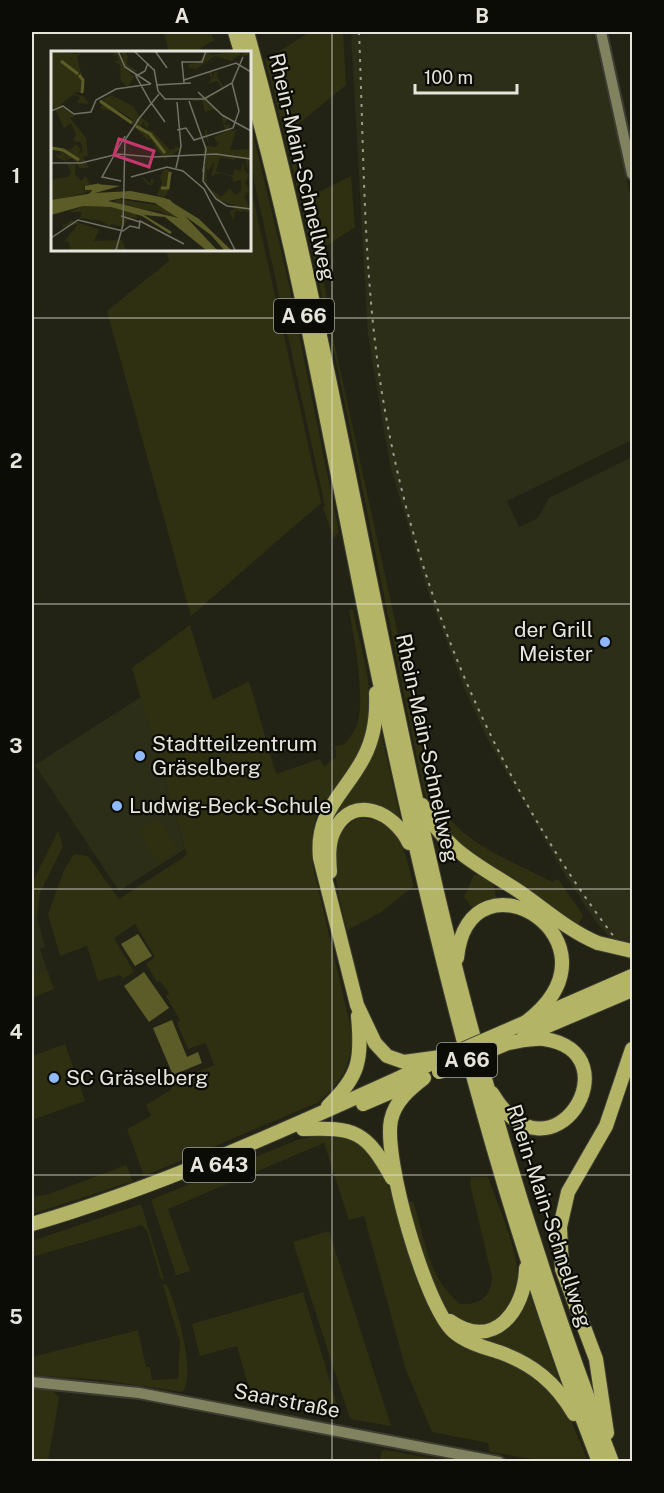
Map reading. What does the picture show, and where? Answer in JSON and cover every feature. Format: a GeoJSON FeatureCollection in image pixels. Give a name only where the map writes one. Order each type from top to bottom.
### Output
{"type":"FeatureCollection","features":[{"type":"Feature","properties":{"kind":"highway","name":"Rhein-Main-Schnellweg"},"geometry":{"type":"LineString","coordinates":[[235,32],[241,51]]}},
{"type":"Feature","properties":{"kind":"highway","name":"Rhein-Main-Schnellweg"},"geometry":{"type":"LineString","coordinates":[[247,32],[278,146],[300,241],[410,769],[456,969],[485,1081],[534,1245],[613,1461]]}},
{"type":"Feature","properties":{"kind":"highway","name":"Rhein-Main-Schnellweg"},"geometry":{"type":"LineString","coordinates":[[250,86],[293,265],[417,861],[473,1084],[526,1257],[596,1455]]}},
{"type":"Feature","properties":{"kind":"highway"},"geometry":{"type":"LineString","coordinates":[[321,1113],[345,1090],[358,1066],[360,1044],[357,1005],[320,858],[319,839],[326,812],[360,764],[372,737],[376,699],[374,658]]}},
{"type":"Feature","properties":{"kind":"highway"},"geometry":{"type":"LineString","coordinates":[[410,769],[428,818],[451,846],[475,865],[520,892],[570,928],[598,943],[633,951]]}},
{"type":"Feature","properties":{"kind":"highway"},"geometry":{"type":"LineString","coordinates":[[335,912],[330,871],[331,839],[337,825],[347,816],[363,810],[386,814],[406,836],[417,861]]}},
{"type":"Feature","properties":{"kind":"highway"},"geometry":{"type":"LineString","coordinates":[[456,969],[460,936],[466,924],[476,914],[491,906],[505,904],[519,907],[533,914],[558,943],[562,974],[549,1002],[526,1022]]}},
{"type":"Feature","properties":{"kind":"highway","name":"A 643"},"geometry":{"type":"LineString","coordinates":[[504,1038],[526,1022],[630,984]]}},
{"type":"Feature","properties":{"kind":"highway","name":"A 643"},"geometry":{"type":"LineString","coordinates":[[32,1224],[158,1181],[630,984]]}},
{"type":"Feature","properties":{"kind":"highway"},"geometry":{"type":"LineString","coordinates":[[357,1005],[375,1043],[387,1056],[404,1062],[439,1062]]}},
{"type":"Feature","properties":{"kind":"highway"},"geometry":{"type":"LineString","coordinates":[[485,1081],[505,1110],[516,1120],[533,1127],[550,1127],[562,1122],[580,1104],[585,1091],[585,1076],[580,1062],[572,1052],[548,1040],[504,1038]]}},
{"type":"Feature","properties":{"kind":"highway"},"geometry":{"type":"LineString","coordinates":[[613,1461],[596,1359],[562,1269],[560,1227],[568,1192],[606,1126],[633,1048]]}},
{"type":"Feature","properties":{"kind":"highway","name":"A 643"},"geometry":{"type":"LineString","coordinates":[[32,1233],[134,1200],[303,1129],[424,1078],[439,1062]]}},
{"type":"Feature","properties":{"kind":"highway"},"geometry":{"type":"LineString","coordinates":[[424,1078],[403,1096],[391,1118],[391,1146],[398,1187],[422,1272],[439,1312],[458,1335],[523,1361],[544,1376],[570,1406],[596,1455]]}},
{"type":"Feature","properties":{"kind":"highway"},"geometry":{"type":"LineString","coordinates":[[303,1129],[336,1128],[356,1134],[374,1148],[398,1187]]}},
{"type":"Feature","properties":{"kind":"highway"},"geometry":{"type":"LineString","coordinates":[[439,1312],[454,1324],[476,1330],[486,1330],[504,1323],[512,1316],[523,1292],[526,1257]]}},
{"type":"Feature","properties":{"kind":"main road"},"geometry":{"type":"LineString","coordinates":[[602,32],[633,174]]}},
{"type":"Feature","properties":{"kind":"main road","name":"Saarstraße"},"geometry":{"type":"LineString","coordinates":[[35,1382],[139,1393],[499,1461]]}},
{"type":"Feature","properties":{"kind":"shaded area"},"geometry":{"type":"Polygon","coordinates":[[[164,32],[211,32],[214,40],[197,51],[169,51],[164,32]]]}},
{"type":"Feature","properties":{"kind":"shaded area"},"geometry":{"type":"Polygon","coordinates":[[[310,32],[343,32],[346,85],[289,132],[305,199],[351,176],[355,227],[321,249],[321,264],[334,342],[432,790],[453,823],[467,835],[499,856],[552,882],[558,879],[583,915],[577,928],[467,852],[435,817],[424,792],[330,333],[265,60],[310,32]]]}},
{"type":"Feature","properties":{"kind":"shaded area"},"geometry":{"type":"Polygon","coordinates":[[[351,32],[593,32],[632,203],[632,440],[507,501],[519,527],[538,518],[549,498],[632,457],[632,964],[597,923],[565,875],[488,740],[465,690],[427,589],[390,465],[368,335],[351,32]]]}},
{"type":"Feature","properties":{"kind":"shaded area"},"geometry":{"type":"Polygon","coordinates":[[[250,121],[288,280],[339,532],[334,539],[323,508],[325,506],[250,162],[250,121]]]}},
{"type":"Feature","properties":{"kind":"shaded area"},"geometry":{"type":"Polygon","coordinates":[[[250,184],[321,503],[191,616],[107,311],[169,261],[166,250],[250,250],[250,184]]]}},
{"type":"Feature","properties":{"kind":"shaded area"},"geometry":{"type":"Polygon","coordinates":[[[349,610],[353,610],[367,674],[369,722],[357,757],[326,799],[318,814],[312,834],[312,862],[352,1033],[347,1065],[334,1087],[317,1103],[144,1176],[127,1129],[151,1116],[146,1105],[172,1089],[170,1083],[214,1065],[206,1043],[188,1049],[177,1023],[180,1020],[166,996],[169,993],[160,981],[157,982],[146,964],[155,957],[135,924],[114,938],[134,972],[123,979],[120,975],[98,981],[87,946],[60,956],[48,914],[64,870],[74,854],[88,856],[119,899],[187,855],[132,668],[190,625],[213,700],[249,681],[276,774],[320,759],[324,767],[336,757],[335,746],[345,744],[352,734],[359,713],[360,684],[349,610]]]}},
{"type":"Feature","properties":{"kind":"shaded area","name":"Ludwig-Beck-Schule"},"geometry":{"type":"Polygon","coordinates":[[[141,697],[185,849],[119,891],[35,765],[141,697]]]}},
{"type":"Feature","properties":{"kind":"shaded area"},"geometry":{"type":"Polygon","coordinates":[[[380,728],[402,825],[353,808],[323,836],[380,728]]]}},
{"type":"Feature","properties":{"kind":"shaded area"},"geometry":{"type":"Polygon","coordinates":[[[158,818],[178,851],[159,864],[138,831],[158,818]]]}},
{"type":"Feature","properties":{"kind":"shaded area"},"geometry":{"type":"Polygon","coordinates":[[[357,819],[371,819],[383,823],[392,830],[403,849],[414,886],[380,913],[347,930],[337,885],[335,854],[338,840],[345,828],[357,819]]]}},
{"type":"Feature","properties":{"kind":"shaded area"},"geometry":{"type":"Polygon","coordinates":[[[58,831],[63,846],[40,893],[37,918],[32,917],[32,883],[58,831]]]}},
{"type":"Feature","properties":{"kind":"shaded area"},"geometry":{"type":"Polygon","coordinates":[[[474,875],[488,879],[496,894],[496,899],[476,908],[471,906],[464,897],[474,875]]]}},
{"type":"Feature","properties":{"kind":"shaded area"},"geometry":{"type":"Polygon","coordinates":[[[32,917],[37,918],[45,947],[40,949],[47,970],[32,976],[32,917]]]}},
{"type":"Feature","properties":{"kind":"shaded area"},"geometry":{"type":"Polygon","coordinates":[[[138,934],[152,956],[135,966],[121,944],[138,934]]]}},
{"type":"Feature","properties":{"kind":"shaded area"},"geometry":{"type":"Polygon","coordinates":[[[47,970],[54,989],[32,998],[32,976],[47,970]]]}},
{"type":"Feature","properties":{"kind":"shaded area"},"geometry":{"type":"Polygon","coordinates":[[[144,972],[169,1008],[149,1022],[124,986],[144,972]]]}},
{"type":"Feature","properties":{"kind":"shaded area"},"geometry":{"type":"Polygon","coordinates":[[[172,1020],[187,1057],[198,1052],[202,1063],[173,1075],[153,1028],[172,1020]]]}},
{"type":"Feature","properties":{"kind":"shaded area","name":"SC Gräselberg"},"geometry":{"type":"Polygon","coordinates":[[[65,1044],[85,1101],[32,1120],[32,1056],[65,1044]]]}},
{"type":"Feature","properties":{"kind":"shaded area"},"geometry":{"type":"Polygon","coordinates":[[[321,1135],[353,1140],[365,1147],[377,1163],[388,1185],[420,1289],[440,1327],[449,1337],[508,1361],[544,1383],[570,1418],[588,1461],[545,1461],[490,1452],[488,1443],[432,1432],[406,1370],[364,1216],[349,1220],[324,1143],[168,1209],[190,1271],[176,1275],[151,1200],[297,1140],[321,1135]]]}},
{"type":"Feature","properties":{"kind":"shaded area"},"geometry":{"type":"Polygon","coordinates":[[[126,1165],[133,1181],[32,1214],[32,1197],[49,1194],[126,1165]]]}},
{"type":"Feature","properties":{"kind":"shaded area"},"geometry":{"type":"Polygon","coordinates":[[[471,1177],[488,1177],[509,1234],[517,1265],[517,1292],[513,1303],[502,1316],[487,1323],[468,1323],[452,1315],[440,1300],[422,1261],[407,1202],[413,1202],[430,1260],[442,1284],[461,1304],[474,1303],[487,1294],[492,1277],[470,1184],[471,1177]]]}},
{"type":"Feature","properties":{"kind":"shaded area"},"geometry":{"type":"Polygon","coordinates":[[[141,1204],[164,1279],[161,1279],[147,1231],[142,1225],[32,1257],[32,1241],[141,1204]]]}},
{"type":"Feature","properties":{"kind":"shaded area"},"geometry":{"type":"Polygon","coordinates":[[[329,1231],[391,1426],[350,1419],[293,1242],[329,1231]]]}},
{"type":"Feature","properties":{"kind":"shaded area"},"geometry":{"type":"Polygon","coordinates":[[[166,1284],[180,1322],[187,1357],[188,1372],[182,1392],[102,1380],[32,1375],[32,1357],[138,1330],[146,1367],[150,1367],[152,1380],[178,1379],[180,1343],[163,1285],[166,1284]]]}},
{"type":"Feature","properties":{"kind":"shaded area"},"geometry":{"type":"Polygon","coordinates":[[[303,1292],[341,1418],[252,1399],[237,1346],[200,1356],[192,1324],[303,1292]]]}},
{"type":"Feature","properties":{"kind":"shaded area"},"geometry":{"type":"Polygon","coordinates":[[[527,1294],[530,1294],[563,1391],[461,1332],[495,1331],[512,1325],[524,1308],[527,1294]]]}},
{"type":"Feature","properties":{"kind":"shaded area"},"geometry":{"type":"Polygon","coordinates":[[[32,1389],[52,1390],[59,1398],[48,1461],[32,1461],[32,1389]]]}},
{"type":"Feature","properties":{"kind":"shaded area"},"geometry":{"type":"Polygon","coordinates":[[[384,1450],[446,1461],[380,1461],[381,1452],[384,1450]]]}},
{"type":"Feature","properties":{"kind":"railway"},"geometry":{"type":"LineString","coordinates":[[359,32],[365,213],[376,348],[397,470],[417,545],[442,620],[471,693],[505,763],[543,832],[586,898],[632,960]]}},
{"type":"Feature","properties":{"kind":"place","name":"der Grill Meister"},"geometry":{"type":"Point","coordinates":[605,642]}},
{"type":"Feature","properties":{"kind":"place","name":"Stadtteilzentrum Gräselberg"},"geometry":{"type":"Point","coordinates":[140,756]}},
{"type":"Feature","properties":{"kind":"place","name":"Ludwig-Beck-Schule"},"geometry":{"type":"Point","coordinates":[117,806]}},
{"type":"Feature","properties":{"kind":"place","name":"SC Gräselberg"},"geometry":{"type":"Point","coordinates":[54,1078]}}]}
